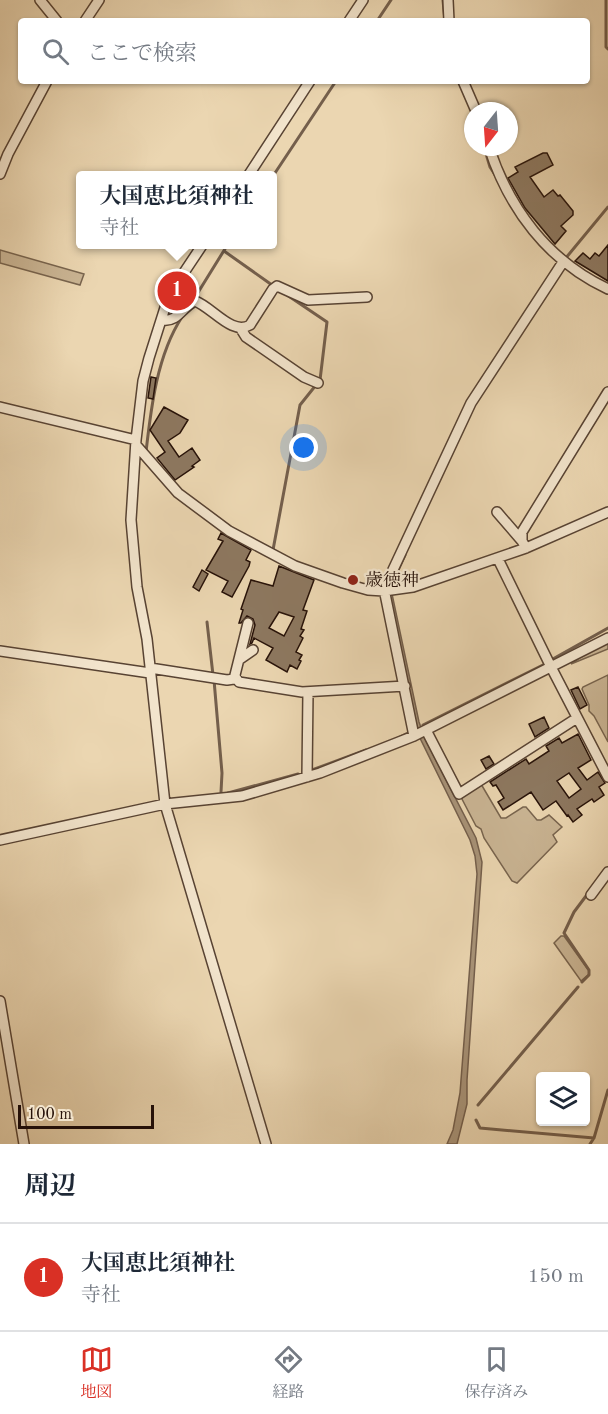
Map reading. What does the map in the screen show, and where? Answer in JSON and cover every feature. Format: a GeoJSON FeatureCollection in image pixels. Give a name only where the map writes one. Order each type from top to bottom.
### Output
{"type":"FeatureCollection","features":[{"type":"Feature","properties":{"kind":"street"},"geometry":{"type":"LineString","coordinates":[[40,0],[55,18]]}},
{"type":"Feature","properties":{"kind":"street"},"geometry":{"type":"LineString","coordinates":[[87,18],[99,0]]}},
{"type":"Feature","properties":{"kind":"street"},"geometry":{"type":"LineString","coordinates":[[351,18],[363,0]]}},
{"type":"Feature","properties":{"kind":"street"},"geometry":{"type":"LineString","coordinates":[[448,0],[449,18]]}},
{"type":"Feature","properties":{"kind":"street"},"geometry":{"type":"LineString","coordinates":[[0,174],[13,143],[45,84]]}},
{"type":"Feature","properties":{"kind":"street"},"geometry":{"type":"LineString","coordinates":[[251,171],[308,84]]}},
{"type":"Feature","properties":{"kind":"street"},"geometry":{"type":"LineString","coordinates":[[464,84],[472,102]]}},
{"type":"Feature","properties":{"kind":"street"},"geometry":{"type":"LineString","coordinates":[[492,156],[495,168],[517,209],[542,240],[562,262],[585,279],[608,289]]}},
{"type":"Feature","properties":{"kind":"street"},"geometry":{"type":"LineString","coordinates":[[200,249],[172,291],[153,343],[143,381],[131,520],[137,587],[144,618],[165,804],[266,1144]]}},
{"type":"Feature","properties":{"kind":"street"},"geometry":{"type":"LineString","coordinates":[[562,262],[471,403],[384,589],[405,686],[420,733],[459,794],[577,718]]}},
{"type":"Feature","properties":{"kind":"street"},"geometry":{"type":"LineString","coordinates":[[241,329],[250,325],[276,286],[308,300],[367,297]]}},
{"type":"Feature","properties":{"kind":"street"},"geometry":{"type":"LineString","coordinates":[[163,320],[175,319],[195,301],[241,329],[246,337],[304,377],[318,383]]}},
{"type":"Feature","properties":{"kind":"street"},"geometry":{"type":"LineString","coordinates":[[524,545],[521,535],[524,529],[608,392]]}},
{"type":"Feature","properties":{"kind":"street"},"geometry":{"type":"LineString","coordinates":[[0,407],[136,442],[178,493],[229,531],[295,566],[357,588],[413,587],[498,559],[524,545],[608,512]]}},
{"type":"Feature","properties":{"kind":"street"},"geometry":{"type":"LineString","coordinates":[[497,512],[524,545]]}},
{"type":"Feature","properties":{"kind":"street"},"geometry":{"type":"LineString","coordinates":[[498,559],[608,777]]}},
{"type":"Feature","properties":{"kind":"street"},"geometry":{"type":"LineString","coordinates":[[236,678],[248,623]]}},
{"type":"Feature","properties":{"kind":"street"},"geometry":{"type":"LineString","coordinates":[[0,840],[165,804],[242,796],[307,777],[420,733],[608,638]]}},
{"type":"Feature","properties":{"kind":"street"},"geometry":{"type":"LineString","coordinates":[[240,659],[253,650]]}},
{"type":"Feature","properties":{"kind":"street"},"geometry":{"type":"LineString","coordinates":[[0,651],[227,680],[236,678]]}},
{"type":"Feature","properties":{"kind":"street"},"geometry":{"type":"LineString","coordinates":[[236,678],[239,682],[308,692],[405,686]]}},
{"type":"Feature","properties":{"kind":"street"},"geometry":{"type":"LineString","coordinates":[[307,777],[308,692]]}},
{"type":"Feature","properties":{"kind":"street"},"geometry":{"type":"LineString","coordinates":[[591,896],[608,872]]}},
{"type":"Feature","properties":{"kind":"street"},"geometry":{"type":"LineString","coordinates":[[0,1000],[24,1144]]}},
{"type":"Feature","properties":{"kind":"shaded area"},"geometry":{"type":"Polygon","coordinates":[[[0,250],[84,274],[80,285],[0,263],[0,250]]]}},
{"type":"Feature","properties":{"kind":"shaded area"},"geometry":{"type":"Polygon","coordinates":[[[392,594],[419,722],[426,741],[476,838],[482,862],[467,1104],[457,1144],[447,1144],[453,1130],[460,1093],[477,874],[475,856],[470,840],[416,730],[389,595],[392,594]]]}},
{"type":"Feature","properties":{"kind":"shaded area"},"geometry":{"type":"Polygon","coordinates":[[[608,643],[608,649],[571,664],[581,657],[608,643]]]}},
{"type":"Feature","properties":{"kind":"shaded area"},"geometry":{"type":"Polygon","coordinates":[[[608,675],[608,742],[589,711],[589,705],[582,689],[608,675]]]}},
{"type":"Feature","properties":{"kind":"shaded area"},"geometry":{"type":"Polygon","coordinates":[[[481,784],[501,818],[506,818],[526,807],[537,820],[549,815],[562,827],[553,835],[557,842],[517,883],[512,881],[484,838],[481,829],[476,826],[462,799],[462,796],[481,784]]]}},
{"type":"Feature","properties":{"kind":"shaded area"},"geometry":{"type":"Polygon","coordinates":[[[564,936],[589,971],[589,974],[581,981],[554,943],[564,936]]]}},
{"type":"Feature","properties":{"kind":"building"},"geometry":{"type":"Polygon","coordinates":[[[547,153],[553,165],[530,177],[544,197],[553,190],[573,211],[573,215],[561,226],[566,231],[555,244],[525,208],[508,178],[518,172],[515,167],[547,153]]]}},
{"type":"Feature","properties":{"kind":"building"},"geometry":{"type":"Polygon","coordinates":[[[608,245],[608,281],[575,261],[583,253],[590,259],[595,253],[599,256],[608,245]]]}},
{"type":"Feature","properties":{"kind":"building"},"geometry":{"type":"Polygon","coordinates":[[[151,377],[156,378],[153,399],[148,398],[151,377]]]}},
{"type":"Feature","properties":{"kind":"building"},"geometry":{"type":"Polygon","coordinates":[[[164,407],[188,420],[180,433],[168,441],[179,457],[192,448],[200,460],[175,480],[157,458],[165,452],[150,430],[164,407]]]}},
{"type":"Feature","properties":{"kind":"building"},"geometry":{"type":"Polygon","coordinates":[[[221,533],[251,550],[246,560],[250,562],[249,566],[232,597],[222,592],[228,581],[206,570],[223,541],[218,539],[221,533]]]}},
{"type":"Feature","properties":{"kind":"building"},"geometry":{"type":"Polygon","coordinates":[[[279,566],[314,580],[303,610],[307,611],[301,629],[304,630],[300,636],[303,638],[296,652],[302,655],[299,660],[301,661],[297,669],[290,665],[287,672],[266,660],[273,648],[254,638],[250,644],[255,625],[253,619],[247,616],[239,623],[243,610],[241,609],[251,580],[273,586],[279,566]],[[279,612],[269,628],[284,636],[294,617],[279,612]]]}},
{"type":"Feature","properties":{"kind":"building"},"geometry":{"type":"Polygon","coordinates":[[[202,570],[208,574],[199,591],[193,587],[202,570]]]}},
{"type":"Feature","properties":{"kind":"building"},"geometry":{"type":"Polygon","coordinates":[[[578,687],[587,705],[580,709],[571,690],[578,687]]]}},
{"type":"Feature","properties":{"kind":"building"},"geometry":{"type":"Polygon","coordinates":[[[544,717],[549,728],[535,737],[529,724],[544,717]]]}},
{"type":"Feature","properties":{"kind":"building"},"geometry":{"type":"Polygon","coordinates":[[[578,734],[591,760],[578,768],[587,780],[598,772],[605,783],[599,787],[604,795],[594,802],[592,799],[577,809],[582,815],[573,822],[556,801],[543,810],[531,792],[503,810],[498,802],[504,798],[496,785],[493,786],[490,782],[526,759],[529,764],[549,751],[546,746],[559,738],[562,743],[578,734]],[[569,773],[557,781],[569,798],[581,789],[569,773]]]}},
{"type":"Feature","properties":{"kind":"building"},"geometry":{"type":"Polygon","coordinates":[[[489,756],[494,764],[486,769],[481,760],[489,756]]]}},
{"type":"Feature","properties":{"kind":"waterway"},"geometry":{"type":"LineString","coordinates":[[379,18],[391,0]]}},
{"type":"Feature","properties":{"kind":"waterway"},"geometry":{"type":"LineString","coordinates":[[443,0],[445,18]]}},
{"type":"Feature","properties":{"kind":"waterway"},"geometry":{"type":"LineString","coordinates":[[606,0],[606,47],[608,49]]}},
{"type":"Feature","properties":{"kind":"waterway"},"geometry":{"type":"LineString","coordinates":[[276,171],[334,84]]}},
{"type":"Feature","properties":{"kind":"waterway"},"geometry":{"type":"LineString","coordinates":[[487,156],[497,178]]}},
{"type":"Feature","properties":{"kind":"waterway"},"geometry":{"type":"LineString","coordinates":[[565,259],[608,207]]}},
{"type":"Feature","properties":{"kind":"waterway"},"geometry":{"type":"LineString","coordinates":[[194,299],[225,249]]}},
{"type":"Feature","properties":{"kind":"waterway"},"geometry":{"type":"LineString","coordinates":[[224,251],[272,285]]}},
{"type":"Feature","properties":{"kind":"waterway"},"geometry":{"type":"LineString","coordinates":[[273,550],[300,405],[320,380],[327,322],[287,295]]}},
{"type":"Feature","properties":{"kind":"waterway"},"geometry":{"type":"LineString","coordinates":[[146,452],[156,382],[173,332],[182,317]]}},
{"type":"Feature","properties":{"kind":"waterway"},"geometry":{"type":"LineString","coordinates":[[390,587],[405,555]]}},
{"type":"Feature","properties":{"kind":"waterway"},"geometry":{"type":"LineString","coordinates":[[392,585],[421,580]]}},
{"type":"Feature","properties":{"kind":"waterway"},"geometry":{"type":"LineString","coordinates":[[207,622],[213,675]]}},
{"type":"Feature","properties":{"kind":"waterway"},"geometry":{"type":"LineString","coordinates":[[551,660],[608,628]]}},
{"type":"Feature","properties":{"kind":"waterway"},"geometry":{"type":"LineString","coordinates":[[423,725],[545,664]]}},
{"type":"Feature","properties":{"kind":"waterway"},"geometry":{"type":"LineString","coordinates":[[214,680],[222,773],[221,792]]}},
{"type":"Feature","properties":{"kind":"waterway"},"geometry":{"type":"LineString","coordinates":[[398,738],[410,732]]}},
{"type":"Feature","properties":{"kind":"waterway"},"geometry":{"type":"LineString","coordinates":[[312,770],[366,750]]}},
{"type":"Feature","properties":{"kind":"waterway"},"geometry":{"type":"LineString","coordinates":[[228,793],[298,774]]}},
{"type":"Feature","properties":{"kind":"waterway"},"geometry":{"type":"LineString","coordinates":[[582,982],[589,975],[589,970],[564,933],[574,912],[589,892]]}},
{"type":"Feature","properties":{"kind":"waterway"},"geometry":{"type":"LineString","coordinates":[[478,1105],[578,987]]}},
{"type":"Feature","properties":{"kind":"waterway"},"geometry":{"type":"LineString","coordinates":[[590,1144],[594,1138],[608,1090]]}},
{"type":"Feature","properties":{"kind":"waterway"},"geometry":{"type":"LineString","coordinates":[[476,1120],[480,1128],[594,1138]]}},
{"type":"Feature","properties":{"kind":"place","name":"大国恵比須神社"},"geometry":{"type":"Point","coordinates":[177,291]}},
{"type":"Feature","properties":{"kind":"place","name":"歳徳神"},"geometry":{"type":"Point","coordinates":[353,580]}}]}
